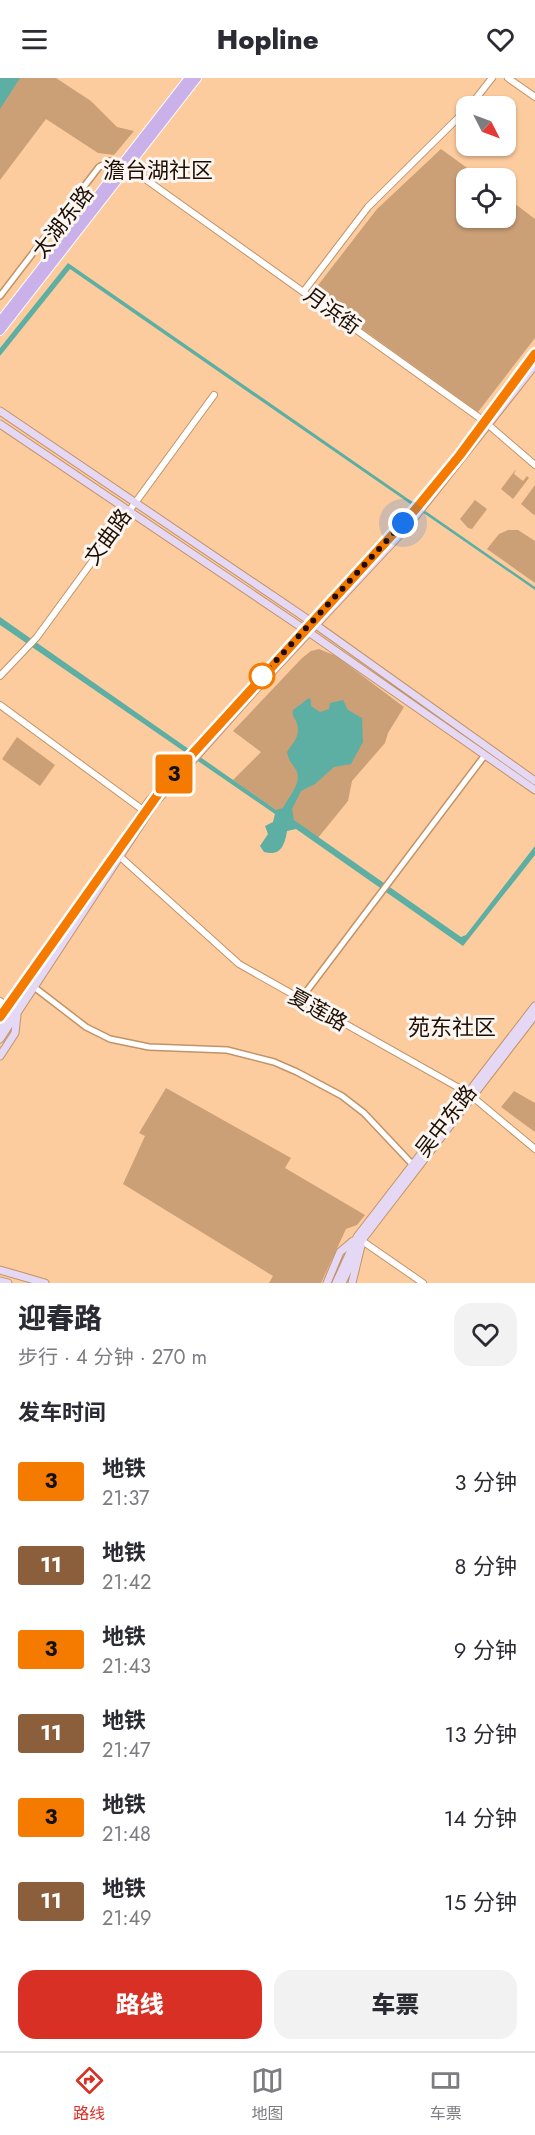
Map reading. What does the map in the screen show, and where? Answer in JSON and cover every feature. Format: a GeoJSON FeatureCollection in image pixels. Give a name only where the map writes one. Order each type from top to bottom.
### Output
{"type":"FeatureCollection","features":[{"type":"Feature","properties":{"kind":"main road","name":"太湖东路"},"geometry":{"type":"LineString","coordinates":[[0,331],[189,78]]}},
{"type":"Feature","properties":{"kind":"main road","name":"太湖东路"},"geometry":{"type":"LineString","coordinates":[[0,321],[197,78]]}},
{"type":"Feature","properties":{"kind":"main road"},"geometry":{"type":"LineString","coordinates":[[0,1039],[15,1011],[145,811],[182,766],[420,508],[535,356]]}},
{"type":"Feature","properties":{"kind":"main road"},"geometry":{"type":"LineString","coordinates":[[486,423],[535,365]]}},
{"type":"Feature","properties":{"kind":"main road"},"geometry":{"type":"LineString","coordinates":[[0,411],[314,624],[535,781]]}},
{"type":"Feature","properties":{"kind":"main road"},"geometry":{"type":"LineString","coordinates":[[0,424],[307,631],[535,790]]}},
{"type":"Feature","properties":{"kind":"main road"},"geometry":{"type":"LineString","coordinates":[[0,1029],[34,987],[117,854]]}},
{"type":"Feature","properties":{"kind":"main road","name":"吴中东路"},"geometry":{"type":"LineString","coordinates":[[360,1239],[535,1006]]}},
{"type":"Feature","properties":{"kind":"main road"},"geometry":{"type":"LineString","coordinates":[[0,1017],[15,1011]]}},
{"type":"Feature","properties":{"kind":"main road"},"geometry":{"type":"LineString","coordinates":[[0,1056],[15,1033],[15,1011]]}},
{"type":"Feature","properties":{"kind":"main road","name":"吴中东路"},"geometry":{"type":"LineString","coordinates":[[360,1239],[413,1165],[535,1015]]}},
{"type":"Feature","properties":{"kind":"main road"},"geometry":{"type":"LineString","coordinates":[[327,1283],[340,1252],[360,1239]]}},
{"type":"Feature","properties":{"kind":"main road"},"geometry":{"type":"LineString","coordinates":[[336,1283],[360,1239]]}},
{"type":"Feature","properties":{"kind":"main road"},"geometry":{"type":"LineString","coordinates":[[342,1283],[360,1239]]}},
{"type":"Feature","properties":{"kind":"main road"},"geometry":{"type":"LineString","coordinates":[[352,1283],[359,1263],[360,1239]]}},
{"type":"Feature","properties":{"kind":"main road"},"geometry":{"type":"LineString","coordinates":[[0,1270],[45,1283]]}},
{"type":"Feature","properties":{"kind":"main road"},"geometry":{"type":"LineString","coordinates":[[0,1281],[8,1283]]}},
{"type":"Feature","properties":{"kind":"street"},"geometry":{"type":"LineString","coordinates":[[478,96],[492,78]]}},
{"type":"Feature","properties":{"kind":"street"},"geometry":{"type":"LineString","coordinates":[[508,78],[535,97]]}},
{"type":"Feature","properties":{"kind":"street"},"geometry":{"type":"LineString","coordinates":[[304,291],[368,207],[456,120]]}},
{"type":"Feature","properties":{"kind":"street"},"geometry":{"type":"LineString","coordinates":[[0,296],[99,167],[110,161],[126,165]]}},
{"type":"Feature","properties":{"kind":"street","name":"月浜街"},"geometry":{"type":"LineString","coordinates":[[126,165],[486,423],[535,465]]}},
{"type":"Feature","properties":{"kind":"street","name":"文曲路"},"geometry":{"type":"LineString","coordinates":[[0,676],[29,647],[128,509],[214,395]]}},
{"type":"Feature","properties":{"kind":"street"},"geometry":{"type":"LineString","coordinates":[[0,705],[145,811]]}},
{"type":"Feature","properties":{"kind":"street"},"geometry":{"type":"LineString","coordinates":[[300,1000],[485,755]]}},
{"type":"Feature","properties":{"kind":"street","name":"夏莲路"},"geometry":{"type":"LineString","coordinates":[[117,854],[231,958],[300,1000],[470,1095],[535,1149]]}},
{"type":"Feature","properties":{"kind":"street"},"geometry":{"type":"LineString","coordinates":[[34,987],[86,1027],[115,1041],[149,1047],[226,1050],[274,1062],[297,1072],[351,1103],[413,1165]]}},
{"type":"Feature","properties":{"kind":"street"},"geometry":{"type":"LineString","coordinates":[[0,1001],[15,1011]]}},
{"type":"Feature","properties":{"kind":"street"},"geometry":{"type":"LineString","coordinates":[[360,1239],[423,1283]]}},
{"type":"Feature","properties":{"kind":"shaded area"},"geometry":{"type":"Polygon","coordinates":[[[4,78],[56,78],[91,101],[117,127],[134,131],[114,155],[98,153],[46,119],[0,180],[0,83],[4,78]]]}},
{"type":"Feature","properties":{"kind":"shaded area"},"geometry":{"type":"Polygon","coordinates":[[[441,149],[467,168],[456,168],[456,228],[516,228],[516,205],[535,219],[535,338],[478,412],[312,293],[377,209],[441,149]]]}},
{"type":"Feature","properties":{"kind":"shaded area"},"geometry":{"type":"Polygon","coordinates":[[[516,469],[514,474],[523,481],[527,476],[529,478],[513,499],[501,489],[516,469]]]}},
{"type":"Feature","properties":{"kind":"shaded area"},"geometry":{"type":"Polygon","coordinates":[[[535,485],[535,514],[534,515],[521,504],[535,485]]]}},
{"type":"Feature","properties":{"kind":"shaded area"},"geometry":{"type":"Polygon","coordinates":[[[475,500],[487,509],[472,529],[460,519],[475,500]]]}},
{"type":"Feature","properties":{"kind":"shaded area"},"geometry":{"type":"Polygon","coordinates":[[[508,530],[518,530],[535,541],[535,583],[487,549],[499,534],[508,530]]]}},
{"type":"Feature","properties":{"kind":"shaded area"},"geometry":{"type":"Polygon","coordinates":[[[319,649],[336,656],[404,707],[388,733],[385,743],[352,781],[348,801],[317,839],[233,780],[261,752],[233,731],[302,658],[311,651],[319,649]]]}},
{"type":"Feature","properties":{"kind":"shaded area"},"geometry":{"type":"Polygon","coordinates":[[[17,737],[55,765],[40,786],[2,759],[17,737]]]}},
{"type":"Feature","properties":{"kind":"shaded area"},"geometry":{"type":"Polygon","coordinates":[[[166,1088],[291,1158],[285,1168],[365,1215],[357,1225],[346,1229],[321,1283],[269,1283],[273,1276],[123,1184],[145,1136],[139,1133],[166,1088]]]}},
{"type":"Feature","properties":{"kind":"shaded area"},"geometry":{"type":"Polygon","coordinates":[[[514,1091],[535,1103],[535,1132],[501,1107],[514,1091]]]}},
{"type":"Feature","properties":{"kind":"water"},"geometry":{"type":"Polygon","coordinates":[[[0,78],[20,78],[0,109],[0,78]]]}},
{"type":"Feature","properties":{"kind":"water"},"geometry":{"type":"Polygon","coordinates":[[[68,263],[535,587],[535,590],[70,269],[0,356],[0,348],[68,263]]]}},
{"type":"Feature","properties":{"kind":"water"},"geometry":{"type":"Polygon","coordinates":[[[0,617],[276,810],[283,808],[298,780],[298,775],[287,752],[298,732],[293,710],[309,698],[311,706],[320,712],[329,709],[330,703],[343,700],[348,710],[362,718],[363,742],[351,764],[334,767],[315,784],[301,791],[292,809],[294,820],[461,937],[466,935],[535,846],[535,855],[463,946],[296,829],[287,831],[283,845],[278,851],[264,852],[260,846],[268,834],[265,826],[273,822],[275,814],[0,625],[0,617]]]}},
{"type":"Feature","properties":{"kind":"metro line","name":"3"},"geometry":{"type":"LineString","coordinates":[[0,1017],[166,783],[440,481],[535,354]]}},
{"type":"Feature","properties":{"kind":"district","name":"澹台湖社区"},"geometry":{"type":"Point","coordinates":[158,170]}},
{"type":"Feature","properties":{"kind":"district","name":"苑东社区"},"geometry":{"type":"Point","coordinates":[452,1027]}},
{"type":"Feature","properties":{"kind":"route"},"geometry":{"type":"LineString","coordinates":[[262,676],[403,523]]}}]}
